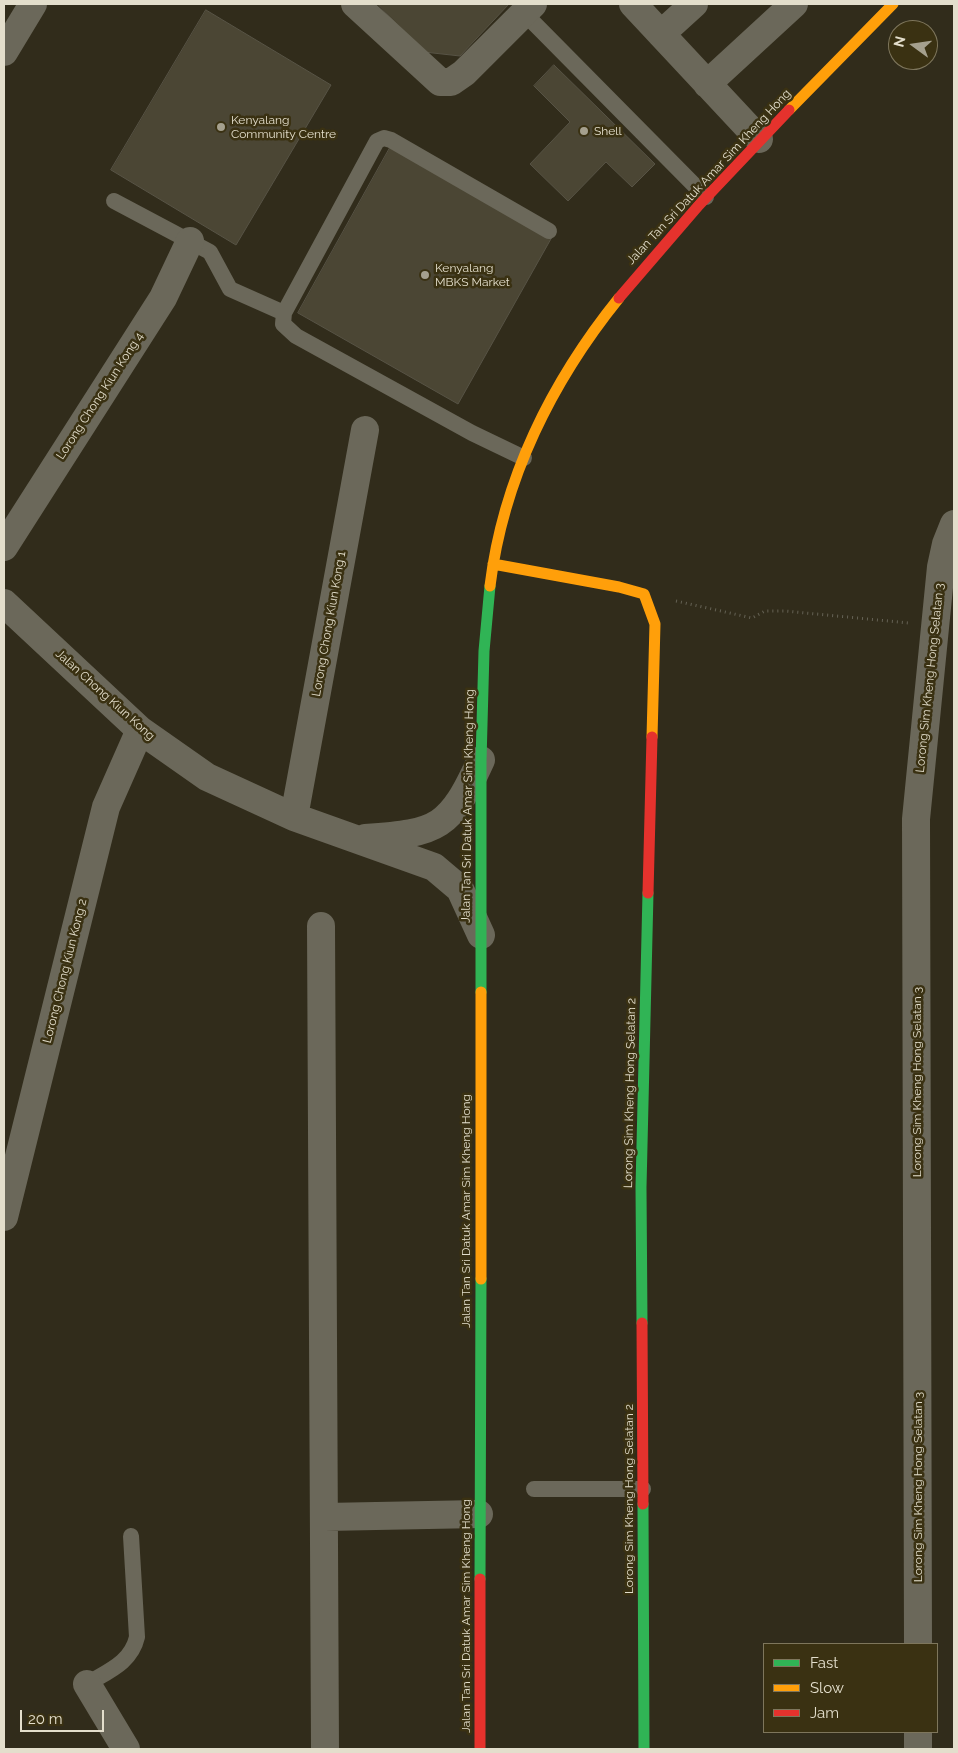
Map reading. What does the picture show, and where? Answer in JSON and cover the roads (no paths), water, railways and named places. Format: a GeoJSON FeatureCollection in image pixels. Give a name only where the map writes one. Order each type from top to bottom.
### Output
{"type":"FeatureCollection","features":[{"type":"Feature","properties":{"kind":"street"},"geometry":{"type":"LineString","coordinates":[[4,52],[33,4]]}},
{"type":"Feature","properties":{"kind":"street"},"geometry":{"type":"LineString","coordinates":[[355,4],[440,82],[451,82],[464,73],[528,8]]}},
{"type":"Feature","properties":{"kind":"street"},"geometry":{"type":"LineString","coordinates":[[632,4],[760,139]]}},
{"type":"Feature","properties":{"kind":"street"},"geometry":{"type":"LineString","coordinates":[[660,34],[694,4]]}},
{"type":"Feature","properties":{"kind":"street"},"geometry":{"type":"LineString","coordinates":[[707,84],[794,4]]}},
{"type":"Feature","properties":{"kind":"street","name":"Jalan Tan Sri Datuk Amar Sim Kheng Hong"},"geometry":{"type":"LineString","coordinates":[[480,1749],[480,760],[485,644],[493,564],[524,458],[542,414],[566,371],[590,336],[648,260],[760,139],[893,4]]}},
{"type":"Feature","properties":{"kind":"street","name":"Lorong Chong Kiun Kong 4"},"geometry":{"type":"LineString","coordinates":[[4,547],[163,298],[190,241]]}},
{"type":"Feature","properties":{"kind":"street","name":"Lorong Chong Kiun Kong 1"},"geometry":{"type":"LineString","coordinates":[[294,817],[364,430]]}},
{"type":"Feature","properties":{"kind":"street","name":"Lorong Sim Kheng Hong Selatan 3"},"geometry":{"type":"LineString","coordinates":[[918,1643],[916,819],[934,625],[946,592],[946,544],[954,524]]}},
{"type":"Feature","properties":{"kind":"street","name":"Lorong Sim Kheng Hong Selatan 2"},"geometry":{"type":"LineString","coordinates":[[493,564],[618,587],[644,594],[655,624],[641,1187],[644,1749]]}},
{"type":"Feature","properties":{"kind":"street","name":"Jalan Chong Kiun Kong"},"geometry":{"type":"LineString","coordinates":[[5,607],[140,730],[207,777],[294,817],[351,839],[434,867],[460,889],[481,934]]}},
{"type":"Feature","properties":{"kind":"street","name":"Lorong Chong Kiun Kong 2"},"geometry":{"type":"LineString","coordinates":[[4,1216],[106,807],[140,730]]}},
{"type":"Feature","properties":{"kind":"street","name":"Jalan Chong Kiun Kong"},"geometry":{"type":"LineString","coordinates":[[351,839],[408,835],[442,823],[464,798],[480,760]]}},
{"type":"Feature","properties":{"kind":"street"},"geometry":{"type":"LineString","coordinates":[[321,926],[325,1749]]}},
{"type":"Feature","properties":{"kind":"street"},"geometry":{"type":"LineString","coordinates":[[324,1517],[479,1514]]}},
{"type":"Feature","properties":{"kind":"street"},"geometry":{"type":"LineString","coordinates":[[87,1684],[126,1749]]}},
{"type":"Feature","properties":{"kind":"street"},"geometry":{"type":"LineString","coordinates":[[918,1733],[918,1749]]}},
{"type":"Feature","properties":{"kind":"lane"},"geometry":{"type":"LineString","coordinates":[[528,8],[706,197]]}},
{"type":"Feature","properties":{"kind":"lane"},"geometry":{"type":"LineString","coordinates":[[524,458],[472,433],[296,336],[283,324],[284,313],[377,141],[384,138],[391,140],[549,231]]}},
{"type":"Feature","properties":{"kind":"lane"},"geometry":{"type":"LineString","coordinates":[[114,201],[210,252],[230,289],[284,313]]}},
{"type":"Feature","properties":{"kind":"lane"},"geometry":{"type":"LineString","coordinates":[[534,1489],[642,1489]]}},
{"type":"Feature","properties":{"kind":"lane"},"geometry":{"type":"LineString","coordinates":[[87,1684],[122,1663],[134,1651],[137,1637],[131,1536]]}},
{"type":"Feature","properties":{"kind":"place","name":"Kenyalang Community Centre"},"geometry":{"type":"Point","coordinates":[221,127]}},
{"type":"Feature","properties":{"kind":"place","name":"Shell"},"geometry":{"type":"Point","coordinates":[584,131]}},
{"type":"Feature","properties":{"kind":"place","name":"Kenyalang MBKS Market"},"geometry":{"type":"Point","coordinates":[425,275]}}]}
